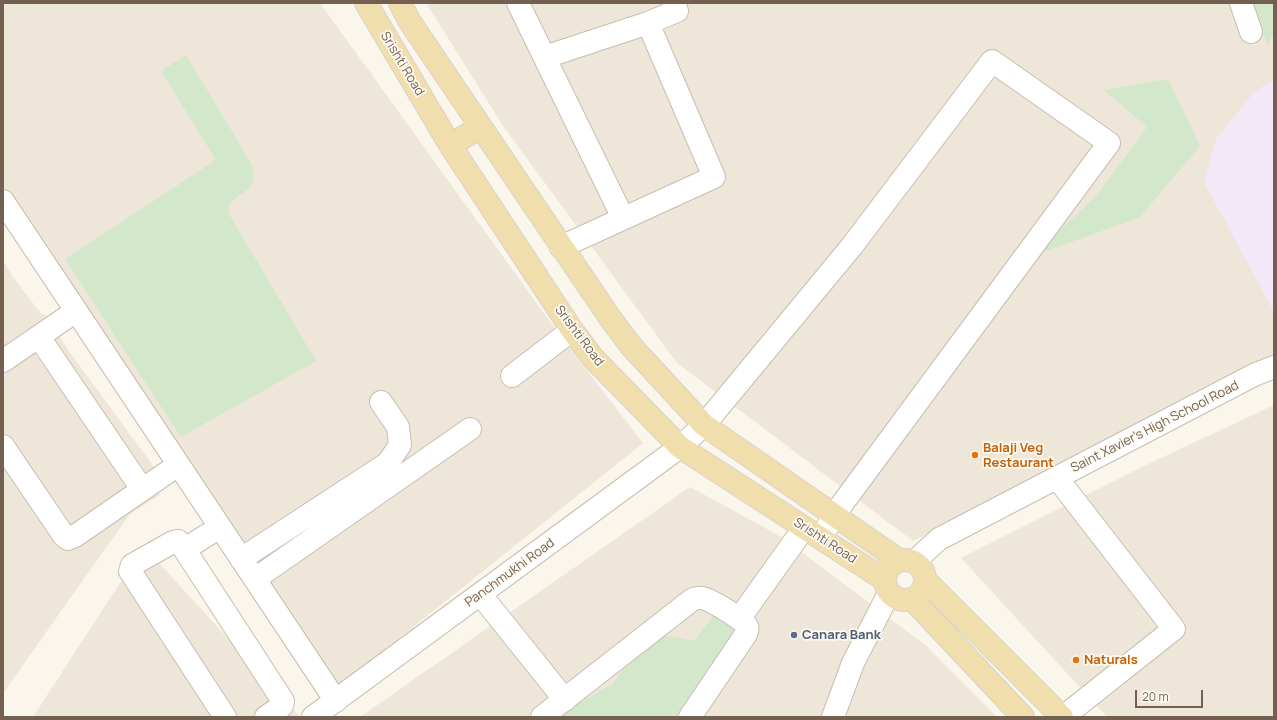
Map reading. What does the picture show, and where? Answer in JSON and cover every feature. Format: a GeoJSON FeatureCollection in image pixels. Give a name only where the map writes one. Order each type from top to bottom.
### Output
{"type":"FeatureCollection","features":[{"type":"Feature","properties":{"kind":"main road","name":"Srishti Road"},"geometry":{"type":"LineString","coordinates":[[366,3],[450,145],[572,330],[594,358],[680,447],[812,533],[887,586],[894,597],[900,600],[912,599]]}},
{"type":"Feature","properties":{"kind":"main road","name":"Srishti Road"},"geometry":{"type":"LineString","coordinates":[[400,3],[410,22],[610,318],[631,346],[704,425],[834,515],[907,561],[920,565],[926,581],[1063,717]]}},
{"type":"Feature","properties":{"kind":"main road"},"geometry":{"type":"LineString","coordinates":[[450,145],[481,127]]}},
{"type":"Feature","properties":{"kind":"main road"},"geometry":{"type":"LineString","coordinates":[[887,586],[886,573],[889,567],[907,561]]}},
{"type":"Feature","properties":{"kind":"main road"},"geometry":{"type":"LineString","coordinates":[[926,581],[922,592],[912,599],[1023,717]]}},
{"type":"Feature","properties":{"kind":"street"},"geometry":{"type":"LineString","coordinates":[[518,3],[623,218]]}},
{"type":"Feature","properties":{"kind":"street"},"geometry":{"type":"LineString","coordinates":[[544,57],[648,23],[677,11],[674,3]]}},
{"type":"Feature","properties":{"kind":"street"},"geometry":{"type":"LineString","coordinates":[[1241,3],[1251,32]]}},
{"type":"Feature","properties":{"kind":"street"},"geometry":{"type":"LineString","coordinates":[[562,247],[714,177],[648,23]]}},
{"type":"Feature","properties":{"kind":"street","name":"Panchmukhi Road"},"geometry":{"type":"LineString","coordinates":[[313,717],[680,447],[704,425],[852,246],[992,61],[1109,143],[834,515]]}},
{"type":"Feature","properties":{"kind":"street"},"geometry":{"type":"LineString","coordinates":[[3,201],[336,701]]}},
{"type":"Feature","properties":{"kind":"street"},"geometry":{"type":"LineString","coordinates":[[3,362],[76,311]]}},
{"type":"Feature","properties":{"kind":"street"},"geometry":{"type":"LineString","coordinates":[[512,376],[572,330]]}},
{"type":"Feature","properties":{"kind":"street"},"geometry":{"type":"LineString","coordinates":[[39,337],[142,489]]}},
{"type":"Feature","properties":{"kind":"street","name":"Saint Xavier's High School Road"},"geometry":{"type":"LineString","coordinates":[[907,561],[939,539],[1057,478],[1268,375]]}},
{"type":"Feature","properties":{"kind":"street"},"geometry":{"type":"LineString","coordinates":[[241,559],[388,463],[400,445],[398,427],[381,402]]}},
{"type":"Feature","properties":{"kind":"street"},"geometry":{"type":"LineString","coordinates":[[255,579],[470,429]]}},
{"type":"Feature","properties":{"kind":"street"},"geometry":{"type":"LineString","coordinates":[[3,446],[64,536],[68,539],[75,536],[178,465]]}},
{"type":"Feature","properties":{"kind":"street"},"geometry":{"type":"LineString","coordinates":[[1057,478],[1174,629],[1063,717]]}},
{"type":"Feature","properties":{"kind":"street"},"geometry":{"type":"LineString","coordinates":[[739,619],[812,533],[834,515]]}},
{"type":"Feature","properties":{"kind":"street"},"geometry":{"type":"LineString","coordinates":[[185,549],[220,527]]}},
{"type":"Feature","properties":{"kind":"street"},"geometry":{"type":"LineString","coordinates":[[225,717],[130,571],[132,564],[173,542],[178,541],[185,549],[283,700],[282,706],[266,717]]}},
{"type":"Feature","properties":{"kind":"street"},"geometry":{"type":"LineString","coordinates":[[833,717],[853,663],[887,586]]}},
{"type":"Feature","properties":{"kind":"street"},"geometry":{"type":"LineString","coordinates":[[480,594],[565,700]]}},
{"type":"Feature","properties":{"kind":"street"},"geometry":{"type":"LineString","coordinates":[[542,717],[693,599],[702,598],[714,602],[747,625],[748,629],[690,717]]}},
{"type":"Feature","properties":{"kind":"shaded area"},"geometry":{"type":"Polygon","coordinates":[[[3,3],[320,3],[561,337],[643,443],[332,692],[3,210],[3,3]]]}},
{"type":"Feature","properties":{"kind":"shaded area"},"geometry":{"type":"Polygon","coordinates":[[[426,3],[1274,3],[1274,360],[913,541],[677,363],[503,126],[426,3]]]}},
{"type":"Feature","properties":{"kind":"shaded area"},"geometry":{"type":"Polygon","coordinates":[[[1274,79],[1274,312],[1204,182],[1216,139],[1254,92],[1274,79]]]}},
{"type":"Feature","properties":{"kind":"shaded area"},"geometry":{"type":"Polygon","coordinates":[[[3,260],[13,277],[42,315],[45,314],[71,354],[159,474],[153,483],[160,495],[130,514],[3,693],[3,260]]]}},
{"type":"Feature","properties":{"kind":"shaded area"},"geometry":{"type":"Polygon","coordinates":[[[1274,405],[1274,717],[1107,717],[961,558],[1144,466],[1274,405]]]}},
{"type":"Feature","properties":{"kind":"shaded area"},"geometry":{"type":"Polygon","coordinates":[[[690,487],[780,536],[924,644],[997,717],[360,717],[690,487]]]}},
{"type":"Feature","properties":{"kind":"shaded area"},"geometry":{"type":"Polygon","coordinates":[[[158,562],[300,717],[33,717],[120,583],[158,562]]]}},
{"type":"Feature","properties":{"kind":"green space"},"geometry":{"type":"Polygon","coordinates":[[[1248,3],[1274,3],[1274,33],[1268,45],[1248,3]]]}},
{"type":"Feature","properties":{"kind":"green space"},"geometry":{"type":"Polygon","coordinates":[[[186,55],[251,163],[253,170],[251,184],[248,189],[235,198],[232,202],[229,207],[229,214],[316,361],[181,437],[65,259],[216,160],[161,71],[186,55]]]}},
{"type":"Feature","properties":{"kind":"green space"},"geometry":{"type":"Polygon","coordinates":[[[1168,79],[1200,146],[1139,218],[1034,255],[1096,196],[1147,127],[1104,90],[1168,79]]]}},
{"type":"Feature","properties":{"kind":"green space"},"geometry":{"type":"Polygon","coordinates":[[[719,609],[741,627],[690,717],[556,717],[612,684],[653,633],[694,641],[719,609]]]}},
{"type":"Feature","properties":{"kind":"place","name":"Balaji Veg Restaurant"},"geometry":{"type":"Point","coordinates":[975,455]}},
{"type":"Feature","properties":{"kind":"place","name":"Canara Bank"},"geometry":{"type":"Point","coordinates":[794,635]}},
{"type":"Feature","properties":{"kind":"place","name":"Naturals"},"geometry":{"type":"Point","coordinates":[1076,660]}}]}
